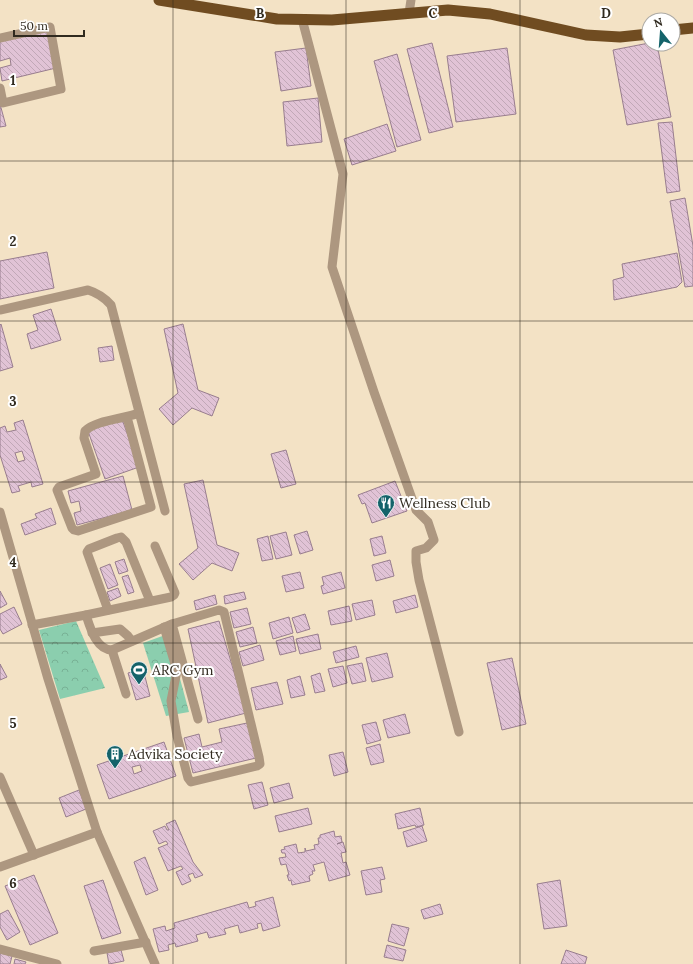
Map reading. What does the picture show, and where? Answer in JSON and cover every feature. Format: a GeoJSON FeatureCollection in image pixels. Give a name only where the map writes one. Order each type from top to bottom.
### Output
{"type":"FeatureCollection","features":[{"type":"Feature","properties":{"kind":"highway"},"geometry":{"type":"LineString","coordinates":[[159,0],[180,2],[277,19],[332,20],[448,10],[490,14],[586,35],[620,37],[641,35]]}},
{"type":"Feature","properties":{"kind":"highway"},"geometry":{"type":"LineString","coordinates":[[681,29],[693,28]]}},
{"type":"Feature","properties":{"kind":"street"},"geometry":{"type":"LineString","coordinates":[[409,13],[410,0]]}},
{"type":"Feature","properties":{"kind":"street"},"geometry":{"type":"LineString","coordinates":[[302,19],[343,174],[332,267],[416,510],[428,522],[434,540],[426,548],[416,551],[416,562],[419,580],[460,732]]}},
{"type":"Feature","properties":{"kind":"street"},"geometry":{"type":"LineString","coordinates":[[0,38],[50,27],[61,89],[4,103],[0,88]]}},
{"type":"Feature","properties":{"kind":"street"},"geometry":{"type":"LineString","coordinates":[[0,310],[88,290],[96,292],[104,297],[111,305],[165,511]]}},
{"type":"Feature","properties":{"kind":"street"},"geometry":{"type":"LineString","coordinates":[[127,417],[151,507],[78,531],[74,530],[57,490],[59,487],[96,474],[84,438],[85,431],[88,428],[98,424],[139,413]]}},
{"type":"Feature","properties":{"kind":"street"},"geometry":{"type":"LineString","coordinates":[[0,512],[48,679],[97,832],[155,964]]}},
{"type":"Feature","properties":{"kind":"street"},"geometry":{"type":"LineString","coordinates":[[108,610],[87,552],[89,549],[120,537],[126,542],[150,601]]}},
{"type":"Feature","properties":{"kind":"street"},"geometry":{"type":"LineString","coordinates":[[32,625],[171,597],[175,593],[155,546]]}},
{"type":"Feature","properties":{"kind":"street"},"geometry":{"type":"LineString","coordinates":[[86,615],[92,633],[104,649],[112,650],[168,625],[219,610],[224,612],[260,757],[260,764],[257,766],[191,782],[188,778],[171,701],[177,671],[168,625]]}},
{"type":"Feature","properties":{"kind":"street"},"geometry":{"type":"LineString","coordinates":[[168,625],[198,719]]}},
{"type":"Feature","properties":{"kind":"street"},"geometry":{"type":"LineString","coordinates":[[92,633],[120,629],[132,641]]}},
{"type":"Feature","properties":{"kind":"street"},"geometry":{"type":"LineString","coordinates":[[112,650],[126,694]]}},
{"type":"Feature","properties":{"kind":"street"},"geometry":{"type":"LineString","coordinates":[[0,778],[34,855]]}},
{"type":"Feature","properties":{"kind":"street"},"geometry":{"type":"LineString","coordinates":[[0,867],[97,832]]}},
{"type":"Feature","properties":{"kind":"street"},"geometry":{"type":"LineString","coordinates":[[94,951],[146,942]]}},
{"type":"Feature","properties":{"kind":"street"},"geometry":{"type":"LineString","coordinates":[[0,948],[58,964]]}},
{"type":"Feature","properties":{"kind":"green space"},"geometry":{"type":"Polygon","coordinates":[[[76,621],[105,688],[60,699],[39,630],[76,621]]]}},
{"type":"Feature","properties":{"kind":"green space"},"geometry":{"type":"Polygon","coordinates":[[[168,634],[189,712],[166,716],[143,643],[168,634]]]}},
{"type":"Feature","properties":{"kind":"building"},"geometry":{"type":"Polygon","coordinates":[[[46,29],[56,68],[2,81],[0,68],[11,65],[10,58],[0,61],[0,41],[46,29]]]}},
{"type":"Feature","properties":{"kind":"building"},"geometry":{"type":"Polygon","coordinates":[[[432,43],[453,127],[429,133],[407,49],[432,43]]]}},
{"type":"Feature","properties":{"kind":"building"},"geometry":{"type":"Polygon","coordinates":[[[641,45],[641,52],[659,52],[671,117],[627,125],[613,50],[641,45]]]}},
{"type":"Feature","properties":{"kind":"building"},"geometry":{"type":"Polygon","coordinates":[[[306,48],[311,86],[281,91],[275,52],[306,48]]]}},
{"type":"Feature","properties":{"kind":"building"},"geometry":{"type":"Polygon","coordinates":[[[507,48],[516,114],[456,122],[447,56],[507,48]]]}},
{"type":"Feature","properties":{"kind":"building"},"geometry":{"type":"Polygon","coordinates":[[[397,54],[421,140],[397,147],[374,61],[397,54]]]}},
{"type":"Feature","properties":{"kind":"building"},"geometry":{"type":"Polygon","coordinates":[[[318,98],[322,142],[287,146],[283,102],[318,98]]]}},
{"type":"Feature","properties":{"kind":"building"},"geometry":{"type":"Polygon","coordinates":[[[0,104],[6,126],[0,127],[0,104]]]}},
{"type":"Feature","properties":{"kind":"building"},"geometry":{"type":"Polygon","coordinates":[[[672,122],[680,191],[667,193],[658,123],[672,122]]]}},
{"type":"Feature","properties":{"kind":"building"},"geometry":{"type":"Polygon","coordinates":[[[387,124],[396,151],[352,165],[344,139],[387,124]]]}},
{"type":"Feature","properties":{"kind":"building"},"geometry":{"type":"Polygon","coordinates":[[[685,198],[693,246],[693,286],[685,287],[670,201],[685,198]]]}},
{"type":"Feature","properties":{"kind":"building"},"geometry":{"type":"Polygon","coordinates":[[[47,252],[54,288],[0,299],[0,261],[47,252]]]}},
{"type":"Feature","properties":{"kind":"building"},"geometry":{"type":"Polygon","coordinates":[[[677,253],[682,282],[677,287],[614,300],[613,280],[624,277],[622,264],[677,253]]]}},
{"type":"Feature","properties":{"kind":"building"},"geometry":{"type":"Polygon","coordinates":[[[51,309],[61,340],[31,349],[27,334],[38,330],[33,315],[51,309]]]}},
{"type":"Feature","properties":{"kind":"building"},"geometry":{"type":"Polygon","coordinates":[[[1,324],[13,367],[0,371],[0,325],[1,324]]]}},
{"type":"Feature","properties":{"kind":"building"},"geometry":{"type":"Polygon","coordinates":[[[183,324],[198,390],[219,398],[212,416],[192,408],[173,425],[159,409],[178,393],[164,329],[183,324]]]}},
{"type":"Feature","properties":{"kind":"building"},"geometry":{"type":"Polygon","coordinates":[[[112,346],[114,360],[100,362],[98,348],[112,346]]]}},
{"type":"Feature","properties":{"kind":"building"},"geometry":{"type":"Polygon","coordinates":[[[122,419],[139,467],[105,479],[88,431],[122,419]]]}},
{"type":"Feature","properties":{"kind":"building"},"geometry":{"type":"Polygon","coordinates":[[[23,420],[43,484],[32,487],[31,482],[18,486],[20,491],[12,493],[0,455],[0,428],[5,426],[7,432],[16,430],[14,423],[23,420]],[[22,451],[15,453],[18,462],[25,460],[22,451]]]}},
{"type":"Feature","properties":{"kind":"building"},"geometry":{"type":"Polygon","coordinates":[[[286,450],[296,484],[281,488],[271,454],[286,450]]]}},
{"type":"Feature","properties":{"kind":"building"},"geometry":{"type":"Polygon","coordinates":[[[123,476],[132,510],[77,525],[74,513],[81,511],[79,501],[71,503],[68,491],[123,476]]]}},
{"type":"Feature","properties":{"kind":"building"},"geometry":{"type":"Polygon","coordinates":[[[203,480],[217,545],[239,553],[232,571],[212,563],[193,580],[179,564],[198,548],[184,484],[203,480]]]}},
{"type":"Feature","properties":{"kind":"building"},"geometry":{"type":"Polygon","coordinates":[[[395,481],[407,511],[372,523],[365,503],[362,504],[358,495],[395,481]]]}},
{"type":"Feature","properties":{"kind":"building"},"geometry":{"type":"Polygon","coordinates":[[[51,508],[56,524],[25,535],[21,524],[37,518],[35,514],[51,508]]]}},
{"type":"Feature","properties":{"kind":"building"},"geometry":{"type":"Polygon","coordinates":[[[307,531],[313,550],[300,554],[294,535],[307,531]]]}},
{"type":"Feature","properties":{"kind":"building"},"geometry":{"type":"Polygon","coordinates":[[[286,532],[292,555],[276,559],[270,536],[286,532]]]}},
{"type":"Feature","properties":{"kind":"building"},"geometry":{"type":"Polygon","coordinates":[[[268,536],[273,559],[262,561],[257,539],[268,536]]]}},
{"type":"Feature","properties":{"kind":"building"},"geometry":{"type":"Polygon","coordinates":[[[382,536],[386,553],[374,556],[370,539],[382,536]]]}},
{"type":"Feature","properties":{"kind":"building"},"geometry":{"type":"Polygon","coordinates":[[[124,559],[128,571],[119,574],[115,562],[124,559]]]}},
{"type":"Feature","properties":{"kind":"building"},"geometry":{"type":"Polygon","coordinates":[[[390,560],[394,576],[376,581],[372,565],[390,560]]]}},
{"type":"Feature","properties":{"kind":"building"},"geometry":{"type":"Polygon","coordinates":[[[110,564],[118,585],[108,589],[100,568],[110,564]]]}},
{"type":"Feature","properties":{"kind":"building"},"geometry":{"type":"Polygon","coordinates":[[[300,572],[304,588],[286,592],[282,576],[300,572]]]}},
{"type":"Feature","properties":{"kind":"building"},"geometry":{"type":"Polygon","coordinates":[[[341,572],[345,588],[323,594],[321,586],[324,585],[322,577],[341,572]]]}},
{"type":"Feature","properties":{"kind":"building"},"geometry":{"type":"Polygon","coordinates":[[[128,575],[134,592],[128,594],[122,577],[128,575]]]}},
{"type":"Feature","properties":{"kind":"building"},"geometry":{"type":"Polygon","coordinates":[[[118,588],[121,596],[110,601],[107,592],[118,588]]]}},
{"type":"Feature","properties":{"kind":"building"},"geometry":{"type":"Polygon","coordinates":[[[0,591],[7,604],[0,608],[0,591]]]}},
{"type":"Feature","properties":{"kind":"building"},"geometry":{"type":"Polygon","coordinates":[[[244,592],[246,599],[225,604],[224,596],[244,592]]]}},
{"type":"Feature","properties":{"kind":"building"},"geometry":{"type":"Polygon","coordinates":[[[215,595],[217,604],[196,610],[194,601],[215,595]]]}},
{"type":"Feature","properties":{"kind":"building"},"geometry":{"type":"Polygon","coordinates":[[[415,595],[418,607],[396,613],[393,601],[415,595]]]}},
{"type":"Feature","properties":{"kind":"building"},"geometry":{"type":"Polygon","coordinates":[[[372,600],[375,615],[356,620],[352,604],[372,600]]]}},
{"type":"Feature","properties":{"kind":"building"},"geometry":{"type":"Polygon","coordinates":[[[349,606],[352,621],[331,625],[328,611],[349,606]]]}},
{"type":"Feature","properties":{"kind":"building"},"geometry":{"type":"Polygon","coordinates":[[[14,607],[22,624],[3,634],[0,629],[0,614],[14,607]]]}},
{"type":"Feature","properties":{"kind":"building"},"geometry":{"type":"Polygon","coordinates":[[[247,608],[251,624],[234,628],[230,612],[247,608]]]}},
{"type":"Feature","properties":{"kind":"building"},"geometry":{"type":"Polygon","coordinates":[[[305,614],[310,629],[297,633],[292,618],[305,614]]]}},
{"type":"Feature","properties":{"kind":"building"},"geometry":{"type":"Polygon","coordinates":[[[289,617],[293,633],[273,639],[269,623],[289,617]]]}},
{"type":"Feature","properties":{"kind":"building"},"geometry":{"type":"Polygon","coordinates":[[[219,621],[246,713],[208,723],[188,629],[219,621]]]}},
{"type":"Feature","properties":{"kind":"building"},"geometry":{"type":"Polygon","coordinates":[[[253,627],[257,643],[240,647],[236,632],[253,627]]]}},
{"type":"Feature","properties":{"kind":"building"},"geometry":{"type":"Polygon","coordinates":[[[318,634],[321,649],[300,654],[296,639],[318,634]]]}},
{"type":"Feature","properties":{"kind":"building"},"geometry":{"type":"Polygon","coordinates":[[[293,636],[296,651],[280,655],[276,641],[293,636]]]}},
{"type":"Feature","properties":{"kind":"building"},"geometry":{"type":"Polygon","coordinates":[[[260,645],[264,660],[243,666],[239,652],[260,645]]]}},
{"type":"Feature","properties":{"kind":"building"},"geometry":{"type":"Polygon","coordinates":[[[356,646],[359,657],[336,663],[333,652],[356,646]]]}},
{"type":"Feature","properties":{"kind":"building"},"geometry":{"type":"Polygon","coordinates":[[[387,653],[393,677],[372,682],[366,658],[387,653]]]}},
{"type":"Feature","properties":{"kind":"building"},"geometry":{"type":"Polygon","coordinates":[[[512,658],[526,724],[502,730],[487,663],[512,658]]]}},
{"type":"Feature","properties":{"kind":"building"},"geometry":{"type":"Polygon","coordinates":[[[362,663],[366,681],[352,684],[347,666],[362,663]]]}},
{"type":"Feature","properties":{"kind":"building"},"geometry":{"type":"Polygon","coordinates":[[[0,664],[7,677],[0,680],[0,664]]]}},
{"type":"Feature","properties":{"kind":"building"},"geometry":{"type":"Polygon","coordinates":[[[343,666],[347,683],[333,687],[328,669],[343,666]]]}},
{"type":"Feature","properties":{"kind":"building","name":"ARC Gym"},"geometry":{"type":"Polygon","coordinates":[[[143,669],[150,696],[136,700],[128,673],[143,669]]]}},
{"type":"Feature","properties":{"kind":"building"},"geometry":{"type":"Polygon","coordinates":[[[320,673],[325,691],[315,693],[311,676],[320,673]]]}},
{"type":"Feature","properties":{"kind":"building"},"geometry":{"type":"Polygon","coordinates":[[[300,676],[305,695],[291,698],[287,680],[300,676]]]}},
{"type":"Feature","properties":{"kind":"building"},"geometry":{"type":"Polygon","coordinates":[[[277,682],[283,704],[256,710],[251,688],[277,682]]]}},
{"type":"Feature","properties":{"kind":"building"},"geometry":{"type":"Polygon","coordinates":[[[405,714],[410,733],[388,738],[383,720],[405,714]]]}},
{"type":"Feature","properties":{"kind":"building"},"geometry":{"type":"Polygon","coordinates":[[[376,722],[381,740],[367,744],[362,725],[376,722]]]}},
{"type":"Feature","properties":{"kind":"building"},"geometry":{"type":"Polygon","coordinates":[[[247,723],[256,758],[193,773],[184,738],[199,734],[202,747],[222,742],[219,729],[247,723]]]}},
{"type":"Feature","properties":{"kind":"building","name":"Advika Society"},"geometry":{"type":"Polygon","coordinates":[[[164,742],[176,776],[109,799],[97,765],[164,742]],[[140,765],[132,767],[134,774],[142,771],[140,765]]]}},
{"type":"Feature","properties":{"kind":"building"},"geometry":{"type":"Polygon","coordinates":[[[380,744],[384,762],[371,765],[366,748],[380,744]]]}},
{"type":"Feature","properties":{"kind":"building"},"geometry":{"type":"Polygon","coordinates":[[[343,752],[348,772],[334,776],[329,755],[343,752]]]}},
{"type":"Feature","properties":{"kind":"building"},"geometry":{"type":"Polygon","coordinates":[[[262,782],[268,805],[254,809],[248,785],[262,782]]]}},
{"type":"Feature","properties":{"kind":"building"},"geometry":{"type":"Polygon","coordinates":[[[289,783],[293,798],[274,803],[270,788],[289,783]]]}},
{"type":"Feature","properties":{"kind":"building"},"geometry":{"type":"Polygon","coordinates":[[[79,790],[86,809],[66,817],[59,798],[79,790]]]}},
{"type":"Feature","properties":{"kind":"building"},"geometry":{"type":"Polygon","coordinates":[[[308,808],[312,824],[279,832],[275,816],[308,808]]]}},
{"type":"Feature","properties":{"kind":"building"},"geometry":{"type":"Polygon","coordinates":[[[420,808],[424,825],[416,827],[415,825],[398,829],[395,814],[420,808]]]}},
{"type":"Feature","properties":{"kind":"building"},"geometry":{"type":"Polygon","coordinates":[[[175,820],[193,862],[203,875],[195,878],[193,873],[188,875],[191,881],[182,885],[176,872],[183,869],[181,866],[168,871],[158,848],[168,844],[166,841],[159,844],[153,831],[165,826],[167,830],[169,830],[166,824],[175,820]]]}},
{"type":"Feature","properties":{"kind":"building"},"geometry":{"type":"Polygon","coordinates":[[[422,826],[427,841],[407,847],[403,832],[422,826]]]}},
{"type":"Feature","properties":{"kind":"building"},"geometry":{"type":"Polygon","coordinates":[[[334,831],[335,837],[341,836],[342,842],[337,844],[343,842],[346,852],[341,853],[343,863],[346,862],[350,875],[329,881],[324,862],[313,865],[315,871],[312,871],[313,874],[309,876],[310,881],[292,885],[291,880],[289,881],[287,875],[289,875],[286,864],[281,865],[279,858],[286,857],[285,853],[282,853],[281,850],[285,849],[284,847],[296,844],[298,853],[305,852],[305,848],[306,851],[315,849],[314,845],[319,844],[318,838],[320,838],[320,835],[334,831]]]}},
{"type":"Feature","properties":{"kind":"building"},"geometry":{"type":"Polygon","coordinates":[[[145,857],[158,890],[146,895],[134,862],[145,857]]]}},
{"type":"Feature","properties":{"kind":"building"},"geometry":{"type":"Polygon","coordinates":[[[382,867],[385,879],[380,880],[382,892],[366,895],[361,871],[382,867]]]}},
{"type":"Feature","properties":{"kind":"building"},"geometry":{"type":"Polygon","coordinates":[[[34,875],[58,933],[30,945],[5,886],[34,875]]]}},
{"type":"Feature","properties":{"kind":"building"},"geometry":{"type":"Polygon","coordinates":[[[103,880],[121,933],[102,939],[84,886],[103,880]]]}},
{"type":"Feature","properties":{"kind":"building"},"geometry":{"type":"Polygon","coordinates":[[[560,880],[567,926],[544,929],[537,884],[560,880]]]}},
{"type":"Feature","properties":{"kind":"building"},"geometry":{"type":"Polygon","coordinates":[[[273,897],[280,926],[263,931],[261,923],[257,924],[258,928],[240,933],[238,925],[224,929],[226,934],[209,938],[207,932],[196,935],[198,941],[176,947],[175,943],[168,945],[169,950],[159,952],[153,929],[165,926],[166,931],[175,928],[174,923],[247,902],[249,908],[256,906],[255,902],[273,897]]]}},
{"type":"Feature","properties":{"kind":"building"},"geometry":{"type":"Polygon","coordinates":[[[440,904],[443,914],[424,919],[421,910],[440,904]]]}},
{"type":"Feature","properties":{"kind":"building"},"geometry":{"type":"Polygon","coordinates":[[[8,910],[20,932],[7,940],[0,927],[0,914],[8,910]]]}},
{"type":"Feature","properties":{"kind":"building"},"geometry":{"type":"Polygon","coordinates":[[[392,924],[409,928],[404,946],[388,941],[392,924]]]}},
{"type":"Feature","properties":{"kind":"building"},"geometry":{"type":"Polygon","coordinates":[[[387,945],[406,950],[403,961],[384,957],[387,945]]]}},
{"type":"Feature","properties":{"kind":"building"},"geometry":{"type":"Polygon","coordinates":[[[121,950],[124,961],[109,964],[107,953],[121,950]]]}},
{"type":"Feature","properties":{"kind":"building"},"geometry":{"type":"Polygon","coordinates":[[[566,950],[587,957],[585,964],[561,964],[566,950]]]}},
{"type":"Feature","properties":{"kind":"building"},"geometry":{"type":"Polygon","coordinates":[[[0,953],[12,956],[10,964],[0,964],[0,953]]]}},
{"type":"Feature","properties":{"kind":"building"},"geometry":{"type":"Polygon","coordinates":[[[15,959],[26,962],[25,964],[14,964],[15,959]]]}},
{"type":"Feature","properties":{"kind":"place","name":"Wellness Club"},"geometry":{"type":"Point","coordinates":[386,518]}},
{"type":"Feature","properties":{"kind":"place","name":"ARC Gym"},"geometry":{"type":"Point","coordinates":[139,685]}},
{"type":"Feature","properties":{"kind":"place","name":"Advika Society"},"geometry":{"type":"Point","coordinates":[115,769]}}]}
